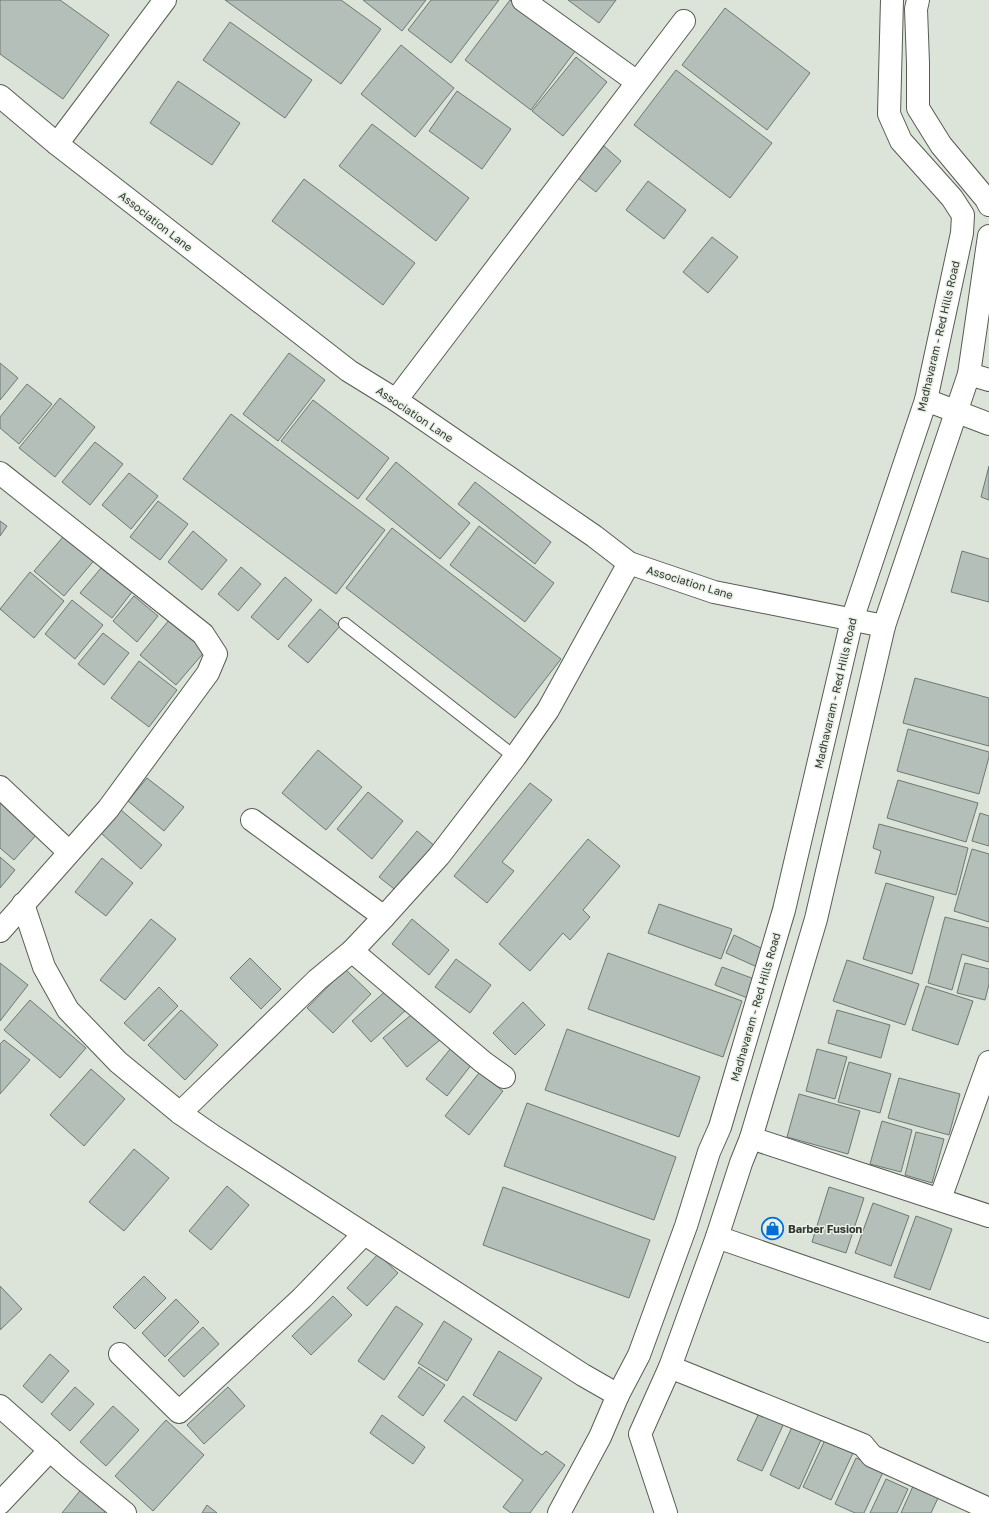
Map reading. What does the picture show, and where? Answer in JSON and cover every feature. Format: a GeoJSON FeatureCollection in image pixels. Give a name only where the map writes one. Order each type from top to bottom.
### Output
{"type":"FeatureCollection","features":[{"type":"Feature","properties":{"kind":"street"},"geometry":{"type":"LineString","coordinates":[[57,144],[165,0]]}},
{"type":"Feature","properties":{"kind":"street"},"geometry":{"type":"LineString","coordinates":[[523,0],[637,82]]}},
{"type":"Feature","properties":{"kind":"street","name":"Madhavaram - Red Hills Road"},"geometry":{"type":"LineString","coordinates":[[559,1513],[600,1437],[618,1395],[639,1355],[686,1226],[709,1152],[720,1127],[784,910],[852,620],[926,400],[962,233],[963,215],[952,198],[901,141],[889,114],[892,0]]}},
{"type":"Feature","properties":{"kind":"street"},"geometry":{"type":"LineString","coordinates":[[918,0],[916,10],[918,108],[941,145],[986,199],[989,205]]}},
{"type":"Feature","properties":{"kind":"street"},"geometry":{"type":"LineString","coordinates":[[396,400],[684,21]]}},
{"type":"Feature","properties":{"kind":"street","name":"Association Lane"},"geometry":{"type":"LineString","coordinates":[[0,96],[57,144],[349,372],[396,400],[594,536],[629,563],[714,592],[884,626]]}},
{"type":"Feature","properties":{"kind":"street"},"geometry":{"type":"LineString","coordinates":[[666,1513],[640,1434],[670,1367],[751,1138],[816,919],[884,626],[956,412],[979,377],[989,236]]}},
{"type":"Feature","properties":{"kind":"street"},"geometry":{"type":"LineString","coordinates":[[926,400],[989,424]]}},
{"type":"Feature","properties":{"kind":"street"},"geometry":{"type":"LineString","coordinates":[[0,473],[203,634],[216,654],[208,673],[108,809],[0,931]]}},
{"type":"Feature","properties":{"kind":"street"},"geometry":{"type":"LineString","coordinates":[[180,1113],[317,980],[352,951],[439,856],[515,757],[548,710],[629,563]]}},
{"type":"Feature","properties":{"kind":"street"},"geometry":{"type":"LineString","coordinates":[[0,787],[69,852]]}},
{"type":"Feature","properties":{"kind":"street"},"geometry":{"type":"LineString","coordinates":[[252,820],[384,916]]}},
{"type":"Feature","properties":{"kind":"street"},"geometry":{"type":"LineString","coordinates":[[23,904],[44,967],[68,1010],[118,1062],[180,1113],[364,1234],[583,1375],[618,1395]]}},
{"type":"Feature","properties":{"kind":"street"},"geometry":{"type":"LineString","coordinates":[[352,951],[483,1062],[504,1077]]}},
{"type":"Feature","properties":{"kind":"street"},"geometry":{"type":"LineString","coordinates":[[940,1199],[989,1062]]}},
{"type":"Feature","properties":{"kind":"street"},"geometry":{"type":"LineString","coordinates":[[751,1138],[989,1216]]}},
{"type":"Feature","properties":{"kind":"street"},"geometry":{"type":"LineString","coordinates":[[120,1354],[178,1412],[302,1298],[364,1234]]}},
{"type":"Feature","properties":{"kind":"street"},"geometry":{"type":"LineString","coordinates":[[717,1237],[989,1331]]}},
{"type":"Feature","properties":{"kind":"street"},"geometry":{"type":"LineString","coordinates":[[670,1367],[863,1445],[872,1456],[989,1509]]}},
{"type":"Feature","properties":{"kind":"street"},"geometry":{"type":"LineString","coordinates":[[0,1406],[125,1513]]}},
{"type":"Feature","properties":{"kind":"street"},"geometry":{"type":"LineString","coordinates":[[0,1503],[50,1450]]}},
{"type":"Feature","properties":{"kind":"lane"},"geometry":{"type":"LineString","coordinates":[[345,624],[515,757]]}},
{"type":"Feature","properties":{"kind":"building"},"geometry":{"type":"Polygon","coordinates":[[[0,0],[60,0],[109,35],[63,99],[0,54],[0,0]]]}},
{"type":"Feature","properties":{"kind":"building"},"geometry":{"type":"Polygon","coordinates":[[[225,0],[341,0],[381,29],[341,84],[225,0]]]}},
{"type":"Feature","properties":{"kind":"building"},"geometry":{"type":"Polygon","coordinates":[[[363,0],[426,0],[402,31],[363,0]]]}},
{"type":"Feature","properties":{"kind":"building"},"geometry":{"type":"Polygon","coordinates":[[[431,0],[499,0],[451,63],[408,30],[431,0]]]}},
{"type":"Feature","properties":{"kind":"building"},"geometry":{"type":"Polygon","coordinates":[[[510,0],[576,50],[531,110],[465,60],[510,0]]]}},
{"type":"Feature","properties":{"kind":"building"},"geometry":{"type":"Polygon","coordinates":[[[568,0],[616,0],[599,23],[568,0]]]}},
{"type":"Feature","properties":{"kind":"building"},"geometry":{"type":"Polygon","coordinates":[[[725,8],[810,73],[767,130],[682,65],[725,8]]]}},
{"type":"Feature","properties":{"kind":"building"},"geometry":{"type":"Polygon","coordinates":[[[230,22],[312,80],[285,118],[203,60],[230,22]]]}},
{"type":"Feature","properties":{"kind":"building"},"geometry":{"type":"Polygon","coordinates":[[[401,45],[454,88],[415,137],[361,94],[401,45]]]}},
{"type":"Feature","properties":{"kind":"building"},"geometry":{"type":"Polygon","coordinates":[[[576,57],[607,82],[563,136],[532,111],[576,57]]]}},
{"type":"Feature","properties":{"kind":"building"},"geometry":{"type":"Polygon","coordinates":[[[676,70],[772,143],[730,198],[634,125],[676,70]]]}},
{"type":"Feature","properties":{"kind":"building"},"geometry":{"type":"Polygon","coordinates":[[[178,81],[240,123],[212,165],[150,123],[178,81]]]}},
{"type":"Feature","properties":{"kind":"building"},"geometry":{"type":"Polygon","coordinates":[[[457,91],[511,129],[482,169],[429,131],[457,91]]]}},
{"type":"Feature","properties":{"kind":"building"},"geometry":{"type":"Polygon","coordinates":[[[372,124],[469,198],[436,241],[339,166],[372,124]]]}},
{"type":"Feature","properties":{"kind":"building"},"geometry":{"type":"Polygon","coordinates":[[[604,146],[621,161],[596,192],[578,178],[604,146]]]}},
{"type":"Feature","properties":{"kind":"building"},"geometry":{"type":"Polygon","coordinates":[[[304,179],[415,263],[383,305],[272,221],[304,179]]]}},
{"type":"Feature","properties":{"kind":"building"},"geometry":{"type":"Polygon","coordinates":[[[648,181],[686,210],[664,239],[626,210],[648,181]]]}},
{"type":"Feature","properties":{"kind":"building"},"geometry":{"type":"Polygon","coordinates":[[[712,237],[738,257],[708,293],[683,272],[712,237]]]}},
{"type":"Feature","properties":{"kind":"building"},"geometry":{"type":"Polygon","coordinates":[[[289,353],[325,380],[278,441],[243,414],[289,353]]]}},
{"type":"Feature","properties":{"kind":"building"},"geometry":{"type":"Polygon","coordinates":[[[0,363],[18,378],[0,400],[0,363]]]}},
{"type":"Feature","properties":{"kind":"building"},"geometry":{"type":"Polygon","coordinates":[[[27,384],[52,404],[19,444],[0,428],[0,417],[27,384]]]}},
{"type":"Feature","properties":{"kind":"building"},"geometry":{"type":"Polygon","coordinates":[[[60,398],[95,427],[55,477],[19,448],[60,398]]]}},
{"type":"Feature","properties":{"kind":"building"},"geometry":{"type":"Polygon","coordinates":[[[313,400],[389,458],[358,499],[281,441],[313,400]]]}},
{"type":"Feature","properties":{"kind":"building"},"geometry":{"type":"Polygon","coordinates":[[[231,414],[385,530],[336,594],[183,479],[231,414]]]}},
{"type":"Feature","properties":{"kind":"building"},"geometry":{"type":"Polygon","coordinates":[[[95,442],[123,464],[90,505],[62,482],[95,442]]]}},
{"type":"Feature","properties":{"kind":"building"},"geometry":{"type":"Polygon","coordinates":[[[396,462],[470,523],[440,559],[366,499],[396,462]]]}},
{"type":"Feature","properties":{"kind":"building"},"geometry":{"type":"Polygon","coordinates":[[[989,466],[989,500],[981,497],[989,466]]]}},
{"type":"Feature","properties":{"kind":"building"},"geometry":{"type":"Polygon","coordinates":[[[129,473],[158,496],[131,529],[102,505],[129,473]]]}},
{"type":"Feature","properties":{"kind":"building"},"geometry":{"type":"Polygon","coordinates":[[[475,482],[551,542],[535,564],[458,504],[475,482]]]}},
{"type":"Feature","properties":{"kind":"building"},"geometry":{"type":"Polygon","coordinates":[[[158,501],[188,524],[160,560],[130,537],[158,501]]]}},
{"type":"Feature","properties":{"kind":"building"},"geometry":{"type":"Polygon","coordinates":[[[0,521],[7,526],[0,536],[0,521]]]}},
{"type":"Feature","properties":{"kind":"building"},"geometry":{"type":"Polygon","coordinates":[[[479,526],[554,583],[525,622],[450,565],[479,526]]]}},
{"type":"Feature","properties":{"kind":"building"},"geometry":{"type":"Polygon","coordinates":[[[392,528],[561,659],[515,718],[346,588],[392,528]]]}},
{"type":"Feature","properties":{"kind":"building"},"geometry":{"type":"Polygon","coordinates":[[[68,531],[97,557],[64,596],[34,571],[68,531]]]}},
{"type":"Feature","properties":{"kind":"building"},"geometry":{"type":"Polygon","coordinates":[[[193,531],[227,560],[202,590],[168,562],[193,531]]]}},
{"type":"Feature","properties":{"kind":"building"},"geometry":{"type":"Polygon","coordinates":[[[962,551],[989,559],[989,602],[951,592],[962,551]]]}},
{"type":"Feature","properties":{"kind":"building"},"geometry":{"type":"Polygon","coordinates":[[[241,567],[261,584],[238,611],[218,594],[241,567]]]}},
{"type":"Feature","properties":{"kind":"building"},"geometry":{"type":"Polygon","coordinates":[[[101,568],[132,592],[112,618],[80,593],[101,568]]]}},
{"type":"Feature","properties":{"kind":"building"},"geometry":{"type":"Polygon","coordinates":[[[30,572],[64,601],[34,638],[0,609],[30,572]]]}},
{"type":"Feature","properties":{"kind":"building"},"geometry":{"type":"Polygon","coordinates":[[[285,577],[312,600],[278,640],[251,617],[285,577]]]}},
{"type":"Feature","properties":{"kind":"building"},"geometry":{"type":"Polygon","coordinates":[[[134,596],[158,616],[137,642],[113,621],[134,596]]]}},
{"type":"Feature","properties":{"kind":"building"},"geometry":{"type":"Polygon","coordinates":[[[72,600],[103,625],[75,659],[45,634],[72,600]]]}},
{"type":"Feature","properties":{"kind":"building"},"geometry":{"type":"Polygon","coordinates":[[[320,609],[340,626],[308,663],[288,646],[320,609]]]}},
{"type":"Feature","properties":{"kind":"building"},"geometry":{"type":"Polygon","coordinates":[[[170,619],[206,650],[176,685],[140,655],[170,619]]]}},
{"type":"Feature","properties":{"kind":"building"},"geometry":{"type":"Polygon","coordinates":[[[103,633],[129,653],[104,685],[78,664],[103,633]]]}},
{"type":"Feature","properties":{"kind":"building"},"geometry":{"type":"Polygon","coordinates":[[[139,661],[177,690],[149,727],[111,698],[139,661]]]}},
{"type":"Feature","properties":{"kind":"building"},"geometry":{"type":"Polygon","coordinates":[[[915,678],[989,698],[989,746],[903,723],[915,678]]]}},
{"type":"Feature","properties":{"kind":"building"},"geometry":{"type":"Polygon","coordinates":[[[908,729],[989,752],[979,794],[897,771],[908,729]]]}},
{"type":"Feature","properties":{"kind":"building"},"geometry":{"type":"Polygon","coordinates":[[[318,750],[362,787],[326,830],[282,793],[318,750]]]}},
{"type":"Feature","properties":{"kind":"building"},"geometry":{"type":"Polygon","coordinates":[[[147,778],[184,807],[164,831],[128,801],[147,778]]]}},
{"type":"Feature","properties":{"kind":"building"},"geometry":{"type":"Polygon","coordinates":[[[898,780],[978,803],[966,842],[887,818],[898,780]]]}},
{"type":"Feature","properties":{"kind":"building"},"geometry":{"type":"Polygon","coordinates":[[[530,783],[552,800],[502,862],[514,871],[487,903],[454,876],[530,783]]]}},
{"type":"Feature","properties":{"kind":"building"},"geometry":{"type":"Polygon","coordinates":[[[368,792],[403,821],[372,859],[337,829],[368,792]]]}},
{"type":"Feature","properties":{"kind":"building"},"geometry":{"type":"Polygon","coordinates":[[[0,802],[37,834],[14,860],[0,848],[0,802]]]}},
{"type":"Feature","properties":{"kind":"building"},"geometry":{"type":"Polygon","coordinates":[[[121,810],[162,845],[141,869],[101,833],[121,810]]]}},
{"type":"Feature","properties":{"kind":"building"},"geometry":{"type":"Polygon","coordinates":[[[980,813],[989,816],[989,846],[972,841],[980,813]]]}},
{"type":"Feature","properties":{"kind":"building"},"geometry":{"type":"Polygon","coordinates":[[[879,824],[968,848],[956,895],[875,873],[881,851],[873,848],[879,824]]]}},
{"type":"Feature","properties":{"kind":"building"},"geometry":{"type":"Polygon","coordinates":[[[417,831],[436,847],[398,892],[379,877],[417,831]]]}},
{"type":"Feature","properties":{"kind":"building"},"geometry":{"type":"Polygon","coordinates":[[[588,839],[620,866],[583,910],[590,917],[570,940],[563,933],[530,971],[499,944],[588,839]]]}},
{"type":"Feature","properties":{"kind":"building"},"geometry":{"type":"Polygon","coordinates":[[[972,849],[989,854],[989,922],[954,911],[972,849]]]}},
{"type":"Feature","properties":{"kind":"building"},"geometry":{"type":"Polygon","coordinates":[[[0,857],[15,870],[0,888],[0,857]]]}},
{"type":"Feature","properties":{"kind":"building"},"geometry":{"type":"Polygon","coordinates":[[[102,858],[133,883],[106,916],[75,892],[102,858]]]}},
{"type":"Feature","properties":{"kind":"building"},"geometry":{"type":"Polygon","coordinates":[[[886,883],[934,897],[912,974],[863,959],[886,883]]]}},
{"type":"Feature","properties":{"kind":"building"},"geometry":{"type":"Polygon","coordinates":[[[659,904],[732,929],[721,959],[648,933],[659,904]]]}},
{"type":"Feature","properties":{"kind":"building"},"geometry":{"type":"Polygon","coordinates":[[[945,917],[989,928],[989,962],[962,954],[952,990],[928,983],[945,917]]]}},
{"type":"Feature","properties":{"kind":"building"},"geometry":{"type":"Polygon","coordinates":[[[151,919],[176,939],[125,1000],[100,980],[151,919]]]}},
{"type":"Feature","properties":{"kind":"building"},"geometry":{"type":"Polygon","coordinates":[[[412,919],[449,950],[429,975],[392,944],[412,919]]]}},
{"type":"Feature","properties":{"kind":"building"},"geometry":{"type":"Polygon","coordinates":[[[734,935],[765,950],[757,967],[726,953],[734,935]]]}},
{"type":"Feature","properties":{"kind":"building"},"geometry":{"type":"Polygon","coordinates":[[[608,953],[742,1001],[723,1057],[588,1009],[608,953]]]}},
{"type":"Feature","properties":{"kind":"building"},"geometry":{"type":"Polygon","coordinates":[[[250,958],[281,989],[261,1009],[230,978],[250,958]]]}},
{"type":"Feature","properties":{"kind":"building"},"geometry":{"type":"Polygon","coordinates":[[[456,959],[491,985],[470,1013],[435,987],[456,959]]]}},
{"type":"Feature","properties":{"kind":"building"},"geometry":{"type":"Polygon","coordinates":[[[847,960],[919,984],[905,1025],[833,1001],[847,960]]]}},
{"type":"Feature","properties":{"kind":"building"},"geometry":{"type":"Polygon","coordinates":[[[0,963],[28,985],[0,1021],[0,963]]]}},
{"type":"Feature","properties":{"kind":"building"},"geometry":{"type":"Polygon","coordinates":[[[965,963],[989,969],[989,984],[985,1000],[957,993],[965,963]]]}},
{"type":"Feature","properties":{"kind":"building"},"geometry":{"type":"Polygon","coordinates":[[[722,967],[757,980],[750,999],[715,985],[722,967]]]}},
{"type":"Feature","properties":{"kind":"building"},"geometry":{"type":"Polygon","coordinates":[[[345,969],[371,994],[333,1033],[307,1008],[345,969]]]}},
{"type":"Feature","properties":{"kind":"building"},"geometry":{"type":"Polygon","coordinates":[[[926,986],[973,1001],[958,1045],[912,1030],[926,986]]]}},
{"type":"Feature","properties":{"kind":"building"},"geometry":{"type":"Polygon","coordinates":[[[159,987],[178,1006],[144,1041],[124,1023],[159,987]]]}},
{"type":"Feature","properties":{"kind":"building"},"geometry":{"type":"Polygon","coordinates":[[[388,989],[407,1009],[371,1042],[352,1021],[388,989]]]}},
{"type":"Feature","properties":{"kind":"building"},"geometry":{"type":"Polygon","coordinates":[[[30,1000],[86,1048],[60,1078],[4,1030],[30,1000]]]}},
{"type":"Feature","properties":{"kind":"building"},"geometry":{"type":"Polygon","coordinates":[[[523,1002],[545,1025],[515,1055],[493,1033],[523,1002]]]}},
{"type":"Feature","properties":{"kind":"building"},"geometry":{"type":"Polygon","coordinates":[[[181,1010],[218,1045],[185,1080],[148,1045],[181,1010]]]}},
{"type":"Feature","properties":{"kind":"building"},"geometry":{"type":"Polygon","coordinates":[[[837,1010],[890,1025],[881,1058],[828,1043],[837,1010]]]}},
{"type":"Feature","properties":{"kind":"building"},"geometry":{"type":"Polygon","coordinates":[[[416,1011],[440,1040],[407,1067],[383,1038],[416,1011]]]}},
{"type":"Feature","properties":{"kind":"building"},"geometry":{"type":"Polygon","coordinates":[[[567,1029],[700,1077],[679,1137],[545,1090],[567,1029]]]}},
{"type":"Feature","properties":{"kind":"building"},"geometry":{"type":"Polygon","coordinates":[[[4,1040],[30,1060],[0,1094],[0,1044],[4,1040]]]}},
{"type":"Feature","properties":{"kind":"building"},"geometry":{"type":"Polygon","coordinates":[[[451,1048],[472,1064],[447,1096],[426,1079],[451,1048]]]}},
{"type":"Feature","properties":{"kind":"building"},"geometry":{"type":"Polygon","coordinates":[[[817,1049],[847,1057],[835,1099],[806,1091],[817,1049]]]}},
{"type":"Feature","properties":{"kind":"building"},"geometry":{"type":"Polygon","coordinates":[[[849,1062],[891,1074],[880,1113],[838,1102],[849,1062]]]}},
{"type":"Feature","properties":{"kind":"building"},"geometry":{"type":"Polygon","coordinates":[[[91,1069],[125,1099],[84,1146],[50,1115],[91,1069]]]}},
{"type":"Feature","properties":{"kind":"building"},"geometry":{"type":"Polygon","coordinates":[[[479,1073],[503,1091],[469,1135],[445,1116],[479,1073]]]}},
{"type":"Feature","properties":{"kind":"building"},"geometry":{"type":"Polygon","coordinates":[[[899,1078],[960,1094],[949,1135],[888,1118],[899,1078]]]}},
{"type":"Feature","properties":{"kind":"building"},"geometry":{"type":"Polygon","coordinates":[[[799,1094],[860,1111],[848,1154],[787,1137],[799,1094]]]}},
{"type":"Feature","properties":{"kind":"building"},"geometry":{"type":"Polygon","coordinates":[[[527,1103],[676,1157],[654,1220],[504,1166],[527,1103]]]}},
{"type":"Feature","properties":{"kind":"building"},"geometry":{"type":"Polygon","coordinates":[[[882,1121],[912,1130],[901,1172],[870,1164],[882,1121]]]}},
{"type":"Feature","properties":{"kind":"building"},"geometry":{"type":"Polygon","coordinates":[[[916,1132],[944,1139],[932,1183],[905,1175],[916,1132]]]}},
{"type":"Feature","properties":{"kind":"building"},"geometry":{"type":"Polygon","coordinates":[[[134,1149],[169,1178],[124,1231],[89,1202],[134,1149]]]}},
{"type":"Feature","properties":{"kind":"building"},"geometry":{"type":"Polygon","coordinates":[[[227,1186],[249,1205],[211,1250],[189,1231],[227,1186]]]}},
{"type":"Feature","properties":{"kind":"building"},"geometry":{"type":"Polygon","coordinates":[[[503,1187],[650,1240],[629,1298],[483,1245],[503,1187]]]}},
{"type":"Feature","properties":{"kind":"building"},"geometry":{"type":"Polygon","coordinates":[[[829,1187],[864,1198],[846,1253],[812,1242],[829,1187]]]}},
{"type":"Feature","properties":{"kind":"building"},"geometry":{"type":"Polygon","coordinates":[[[873,1203],[909,1216],[891,1266],[855,1253],[873,1203]]]}},
{"type":"Feature","properties":{"kind":"building"},"geometry":{"type":"Polygon","coordinates":[[[916,1216],[952,1229],[930,1290],[894,1277],[916,1216]]]}},
{"type":"Feature","properties":{"kind":"building"},"geometry":{"type":"Polygon","coordinates":[[[378,1254],[398,1273],[367,1306],[347,1288],[378,1254]]]}},
{"type":"Feature","properties":{"kind":"building"},"geometry":{"type":"Polygon","coordinates":[[[144,1276],[166,1298],[135,1329],[113,1307],[144,1276]]]}},
{"type":"Feature","properties":{"kind":"building"},"geometry":{"type":"Polygon","coordinates":[[[0,1286],[22,1309],[0,1330],[0,1286]]]}},
{"type":"Feature","properties":{"kind":"building"},"geometry":{"type":"Polygon","coordinates":[[[333,1296],[352,1315],[311,1355],[292,1336],[333,1296]]]}},
{"type":"Feature","properties":{"kind":"building"},"geometry":{"type":"Polygon","coordinates":[[[176,1299],[199,1322],[165,1357],[142,1333],[176,1299]]]}},
{"type":"Feature","properties":{"kind":"building"},"geometry":{"type":"Polygon","coordinates":[[[396,1306],[423,1324],[384,1380],[358,1361],[396,1306]]]}},
{"type":"Feature","properties":{"kind":"building"},"geometry":{"type":"Polygon","coordinates":[[[444,1321],[472,1339],[447,1381],[418,1363],[444,1321]]]}},
{"type":"Feature","properties":{"kind":"building"},"geometry":{"type":"Polygon","coordinates":[[[203,1327],[219,1344],[184,1377],[168,1360],[203,1327]]]}},
{"type":"Feature","properties":{"kind":"building"},"geometry":{"type":"Polygon","coordinates":[[[499,1351],[542,1378],[516,1421],[473,1395],[499,1351]]]}},
{"type":"Feature","properties":{"kind":"building"},"geometry":{"type":"Polygon","coordinates":[[[50,1354],[69,1371],[42,1403],[23,1386],[50,1354]]]}},
{"type":"Feature","properties":{"kind":"building"},"geometry":{"type":"Polygon","coordinates":[[[419,1367],[445,1385],[423,1416],[398,1397],[419,1367]]]}},
{"type":"Feature","properties":{"kind":"building"},"geometry":{"type":"Polygon","coordinates":[[[75,1387],[94,1404],[70,1431],[51,1414],[75,1387]]]}},
{"type":"Feature","properties":{"kind":"building"},"geometry":{"type":"Polygon","coordinates":[[[228,1387],[245,1406],[204,1444],[187,1425],[228,1387]]]}},
{"type":"Feature","properties":{"kind":"building"},"geometry":{"type":"Polygon","coordinates":[[[463,1396],[542,1455],[546,1451],[565,1465],[530,1513],[511,1513],[503,1507],[523,1480],[444,1421],[463,1396]]]}},
{"type":"Feature","properties":{"kind":"building"},"geometry":{"type":"Polygon","coordinates":[[[113,1406],[139,1430],[106,1466],[80,1442],[113,1406]]]}},
{"type":"Feature","properties":{"kind":"building"},"geometry":{"type":"Polygon","coordinates":[[[761,1409],[785,1421],[762,1471],[737,1460],[761,1409]]]}},
{"type":"Feature","properties":{"kind":"building"},"geometry":{"type":"Polygon","coordinates":[[[382,1415],[425,1447],[413,1464],[370,1433],[382,1415]]]}},
{"type":"Feature","properties":{"kind":"building"},"geometry":{"type":"Polygon","coordinates":[[[166,1420],[204,1455],[153,1511],[115,1476],[166,1420]]]}},
{"type":"Feature","properties":{"kind":"building"},"geometry":{"type":"Polygon","coordinates":[[[792,1427],[821,1440],[799,1489],[770,1475],[792,1427]]]}},
{"type":"Feature","properties":{"kind":"building"},"geometry":{"type":"Polygon","coordinates":[[[825,1440],[853,1453],[831,1500],[803,1487],[825,1440]]]}},
{"type":"Feature","properties":{"kind":"building"},"geometry":{"type":"Polygon","coordinates":[[[856,1458],[884,1470],[864,1513],[855,1513],[835,1504],[856,1458]]]}},
{"type":"Feature","properties":{"kind":"building"},"geometry":{"type":"Polygon","coordinates":[[[886,1479],[908,1489],[897,1513],[870,1513],[886,1479]]]}},
{"type":"Feature","properties":{"kind":"building"},"geometry":{"type":"Polygon","coordinates":[[[914,1484],[939,1496],[931,1513],[901,1513],[914,1484]]]}},
{"type":"Feature","properties":{"kind":"building"},"geometry":{"type":"Polygon","coordinates":[[[83,1487],[109,1507],[104,1513],[62,1513],[83,1487]]]}},
{"type":"Feature","properties":{"kind":"building"},"geometry":{"type":"Polygon","coordinates":[[[207,1505],[217,1513],[202,1513],[207,1505]]]}},
{"type":"Feature","properties":{"kind":"place","name":"Barber Fusion"},"geometry":{"type":"Point","coordinates":[773,1228]}}]}
